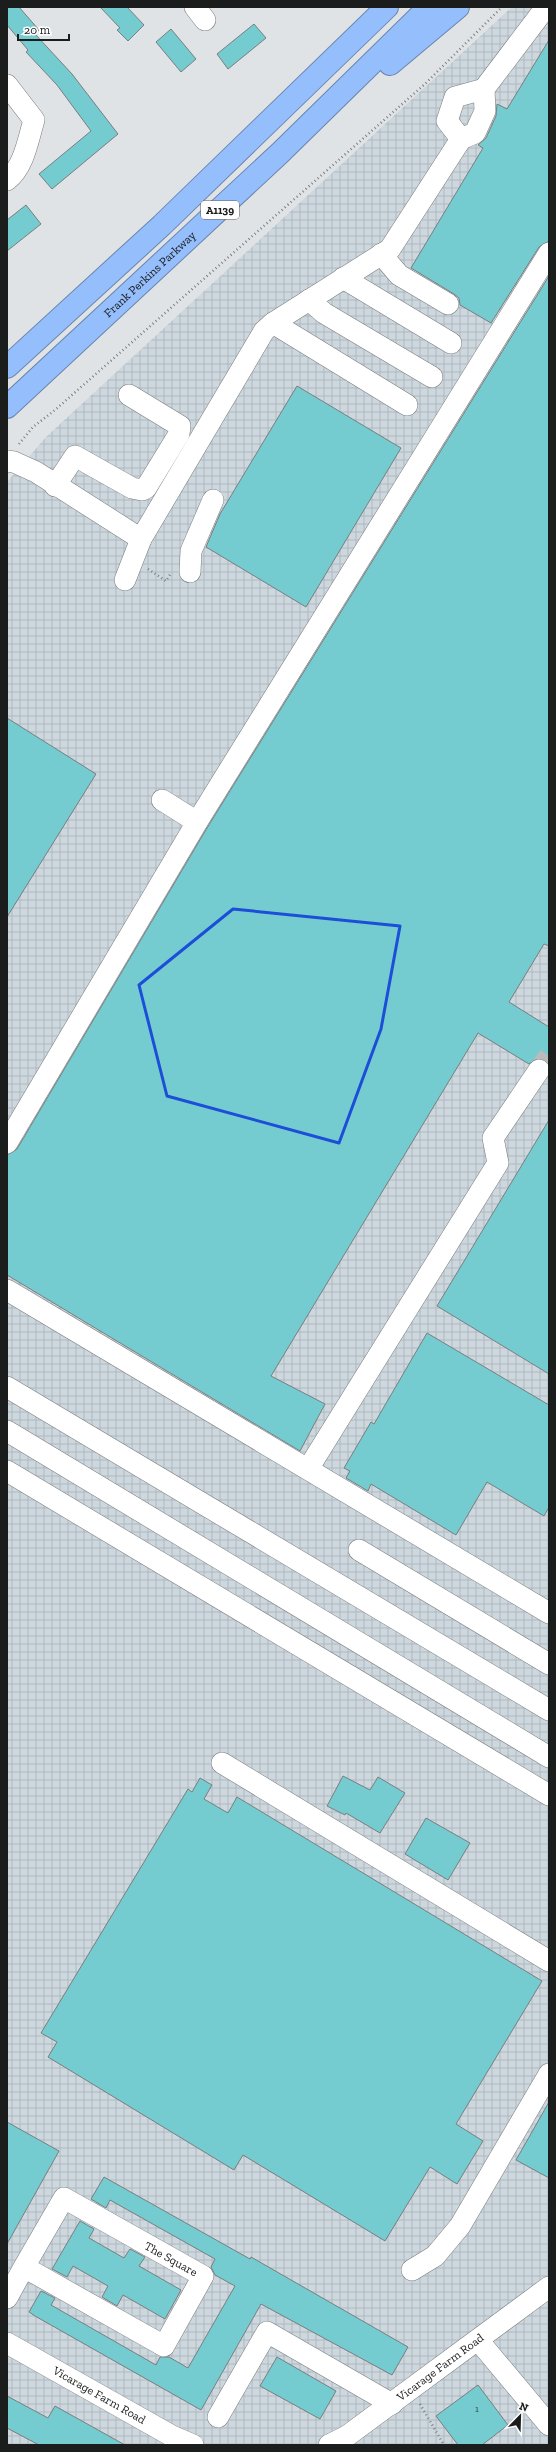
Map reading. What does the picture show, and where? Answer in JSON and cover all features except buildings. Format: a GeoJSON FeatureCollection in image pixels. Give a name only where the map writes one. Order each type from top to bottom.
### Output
{"type":"FeatureCollection","features":[{"type":"Feature","properties":{"kind":"highway"},"geometry":{"type":"LineString","coordinates":[[280,111],[371,7]]}},
{"type":"Feature","properties":{"kind":"highway","name":"A1139"},"geometry":{"type":"LineString","coordinates":[[7,367],[162,225],[387,7]]}},
{"type":"Feature","properties":{"kind":"highway","name":"Frank Perkins Parkway"},"geometry":{"type":"LineString","coordinates":[[7,407],[280,153],[429,7]]}},
{"type":"Feature","properties":{"kind":"highway"},"geometry":{"type":"LineString","coordinates":[[280,153],[458,7]]}},
{"type":"Feature","properties":{"kind":"street"},"geometry":{"type":"LineString","coordinates":[[134,576],[141,539],[167,499],[264,331],[273,323],[390,249],[461,139],[475,133],[485,112],[484,89],[546,7]]}},
{"type":"Feature","properties":{"kind":"street"},"geometry":{"type":"LineString","coordinates":[[7,85],[34,120],[25,154],[13,176],[7,180]]}},
{"type":"Feature","properties":{"kind":"street"},"geometry":{"type":"LineString","coordinates":[[461,139],[447,121],[454,96],[484,89]]}},
{"type":"Feature","properties":{"kind":"street"},"geometry":{"type":"LineString","coordinates":[[381,254],[399,275],[448,304]]}},
{"type":"Feature","properties":{"kind":"street"},"geometry":{"type":"LineString","coordinates":[[7,1143],[197,822],[549,254]]}},
{"type":"Feature","properties":{"kind":"street"},"geometry":{"type":"LineString","coordinates":[[343,278],[451,343]]}},
{"type":"Feature","properties":{"kind":"street"},"geometry":{"type":"LineString","coordinates":[[309,300],[324,313],[432,377]]}},
{"type":"Feature","properties":{"kind":"street"},"geometry":{"type":"LineString","coordinates":[[273,323],[407,405]]}},
{"type":"Feature","properties":{"kind":"street"},"geometry":{"type":"LineString","coordinates":[[56,486],[75,456],[132,488],[142,490],[146,488],[181,430],[177,423],[129,395]]}},
{"type":"Feature","properties":{"kind":"street"},"geometry":{"type":"LineString","coordinates":[[8,461],[36,472],[141,539]]}},
{"type":"Feature","properties":{"kind":"street"},"geometry":{"type":"LineString","coordinates":[[190,572],[191,551],[213,500]]}},
{"type":"Feature","properties":{"kind":"street"},"geometry":{"type":"LineString","coordinates":[[162,800],[197,822]]}},
{"type":"Feature","properties":{"kind":"street"},"geometry":{"type":"LineString","coordinates":[[308,1469],[498,1163],[493,1138],[539,1070]]}},
{"type":"Feature","properties":{"kind":"street"},"geometry":{"type":"LineString","coordinates":[[7,1290],[549,1613]]}},
{"type":"Feature","properties":{"kind":"street"},"geometry":{"type":"LineString","coordinates":[[7,1387],[549,1710]]}},
{"type":"Feature","properties":{"kind":"street"},"geometry":{"type":"LineString","coordinates":[[7,1431],[549,1757]]}},
{"type":"Feature","properties":{"kind":"street"},"geometry":{"type":"LineString","coordinates":[[7,1471],[549,1795]]}},
{"type":"Feature","properties":{"kind":"street"},"geometry":{"type":"LineString","coordinates":[[359,1550],[549,1664]]}},
{"type":"Feature","properties":{"kind":"street"},"geometry":{"type":"LineString","coordinates":[[222,1763],[549,1961]]}},
{"type":"Feature","properties":{"kind":"street"},"geometry":{"type":"LineString","coordinates":[[412,2270],[435,2256],[460,2226],[549,2074]]}},
{"type":"Feature","properties":{"kind":"street","name":"The Square"},"geometry":{"type":"LineString","coordinates":[[7,2298],[24,2267],[64,2198],[203,2276],[164,2346],[24,2267]]}},
{"type":"Feature","properties":{"kind":"street","name":"Vicarage Farm Road"},"geometry":{"type":"LineString","coordinates":[[329,2445],[348,2436],[549,2287]]}},
{"type":"Feature","properties":{"kind":"street"},"geometry":{"type":"LineString","coordinates":[[218,2417],[267,2332],[392,2404]]}},
{"type":"Feature","properties":{"kind":"street"},"geometry":{"type":"LineString","coordinates":[[478,2340],[549,2425]]}},
{"type":"Feature","properties":{"kind":"street","name":"Vicarage Farm Road"},"geometry":{"type":"LineString","coordinates":[[7,2343],[172,2436],[193,2445]]}},
{"type":"Feature","properties":{"kind":"path"},"geometry":{"type":"LineString","coordinates":[[8,461],[33,427],[55,410],[425,84],[502,7]]}},
{"type":"Feature","properties":{"kind":"path"},"geometry":{"type":"LineString","coordinates":[[134,576],[146,567],[166,581],[186,550],[191,551]]}},
{"type":"Feature","properties":{"kind":"path"},"geometry":{"type":"LineString","coordinates":[[412,2389],[444,2445]]}},
{"type":"Feature","properties":{"kind":"highlighted area"},"geometry":{"type":"Polygon","coordinates":[[[233,909],[400,926],[381,1029],[339,1143],[167,1096],[139,985],[233,909]]]}},
{"type":"Feature","properties":{"kind":"shaded area"},"geometry":{"type":"Polygon","coordinates":[[[512,7],[549,7],[549,2445],[7,2445],[7,482],[46,437],[512,7]]]}},
{"type":"Feature","properties":{"kind":"tunnel"},"geometry":{"type":"LineString","coordinates":[[539,1070],[549,1056]]}}]}
